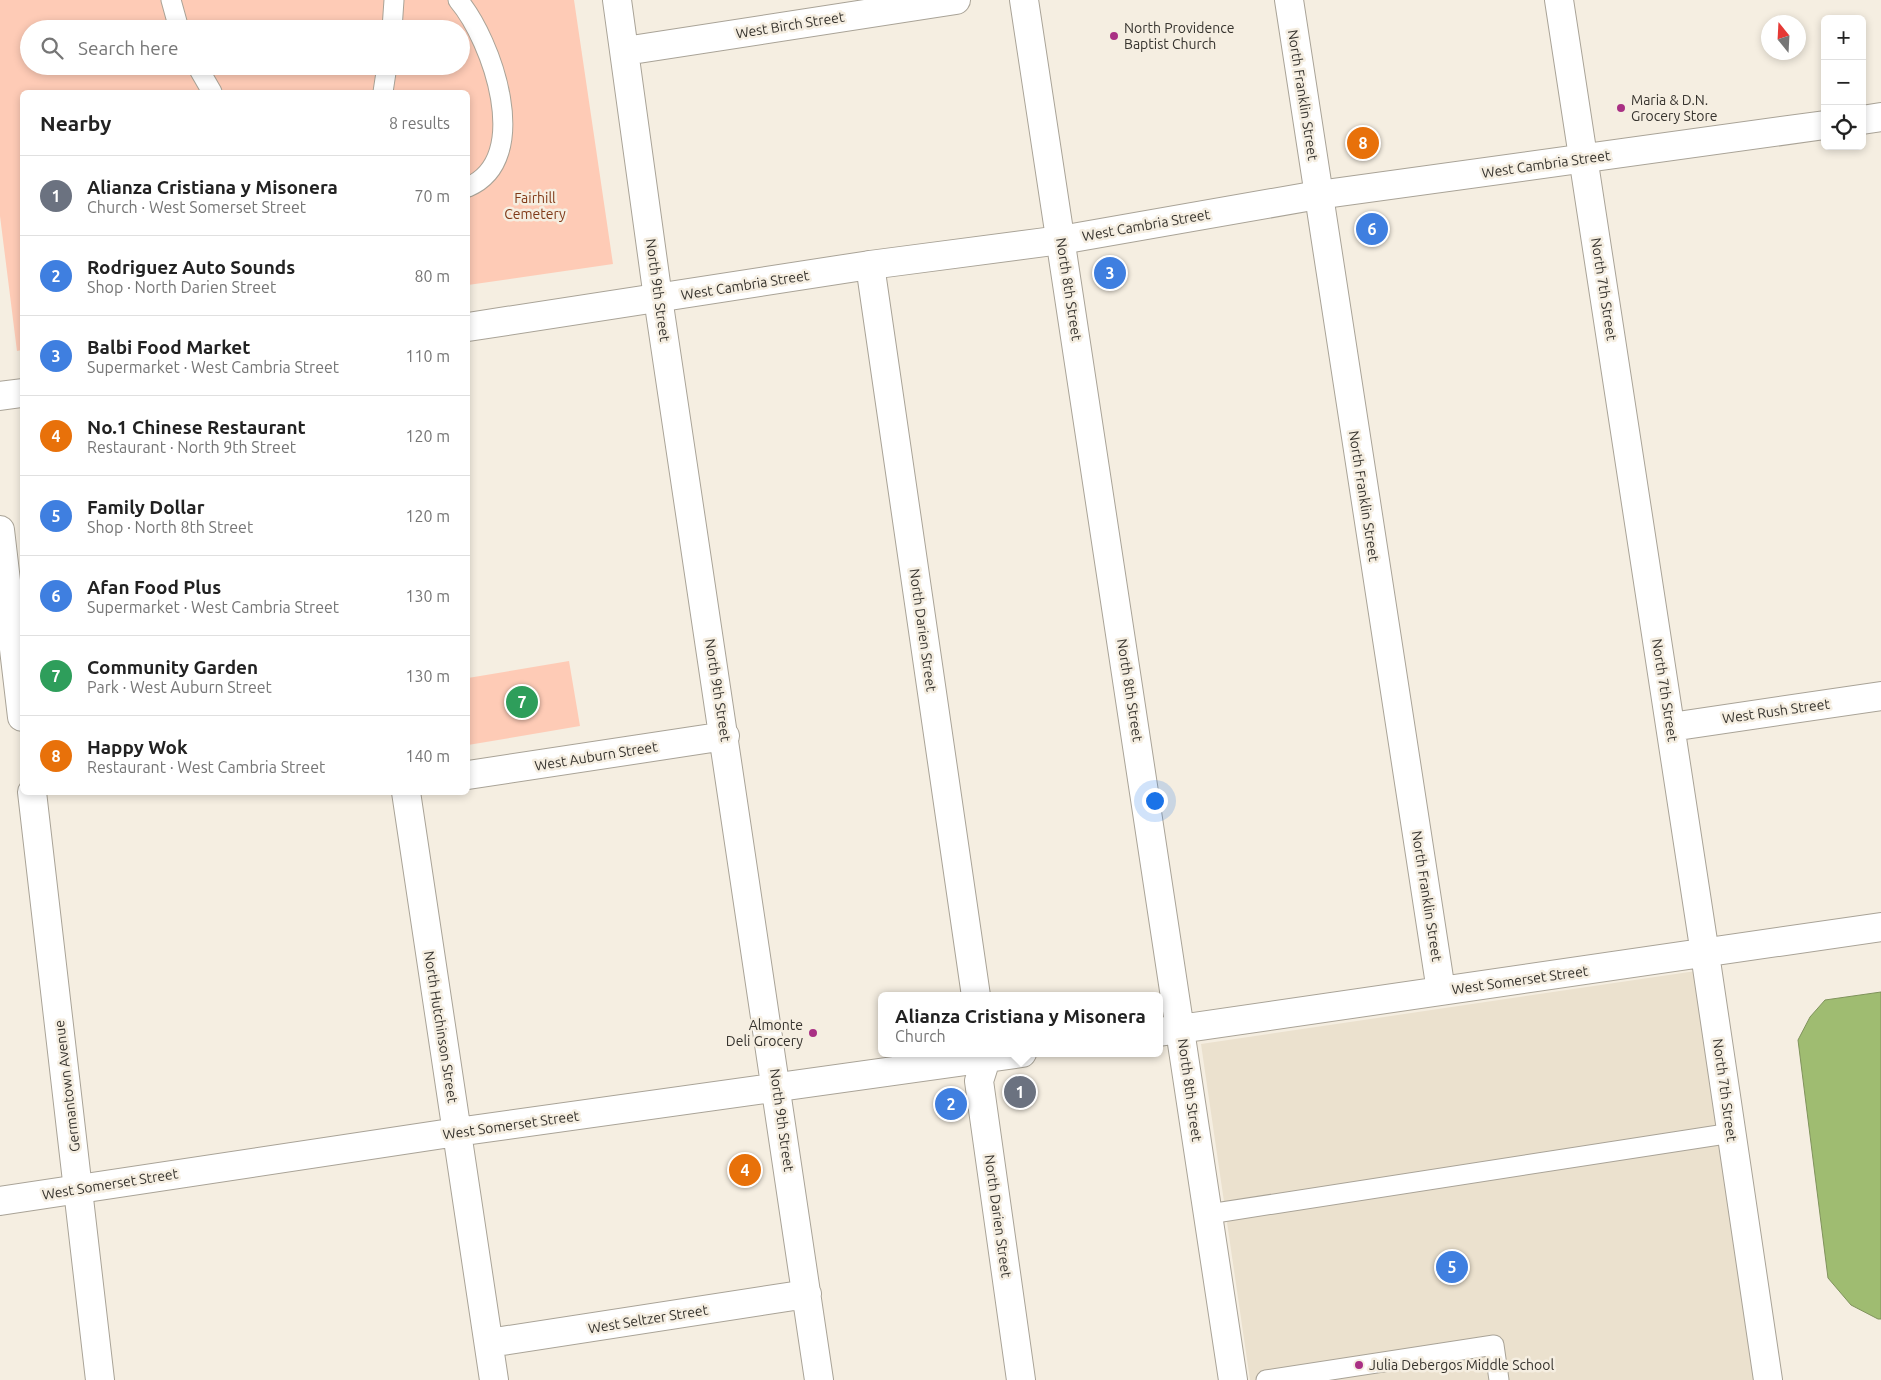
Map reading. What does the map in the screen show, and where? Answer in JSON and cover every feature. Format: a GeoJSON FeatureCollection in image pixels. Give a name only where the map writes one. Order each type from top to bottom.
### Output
{"type":"FeatureCollection","features":[{"type":"Feature","properties":{"kind":"street","name":"North 9th Street"},"geometry":{"type":"LineString","coordinates":[[617,0],[658,298],[725,736],[819,1380]]}},
{"type":"Feature","properties":{"kind":"street","name":"West Birch Street"},"geometry":{"type":"LineString","coordinates":[[625,51],[956,0]]}},
{"type":"Feature","properties":{"kind":"street","name":"North 8th Street"},"geometry":{"type":"LineString","coordinates":[[1024,0],[1061,240],[1170,1030],[1209,1214],[1233,1380]]}},
{"type":"Feature","properties":{"kind":"street","name":"North Franklin Street"},"geometry":{"type":"LineString","coordinates":[[1289,0],[1441,991]]}},
{"type":"Feature","properties":{"kind":"street","name":"North 7th Street"},"geometry":{"type":"LineString","coordinates":[[1559,0],[1671,727],[1768,1380]]}},
{"type":"Feature","properties":{"kind":"street"},"geometry":{"type":"LineString","coordinates":[[1866,119],[1881,117]]}},
{"type":"Feature","properties":{"kind":"street","name":"West Cambria Street"},"geometry":{"type":"LineString","coordinates":[[470,327],[870,265],[1061,240],[1318,195],[1821,126]]}},
{"type":"Feature","properties":{"kind":"street","name":"North Darien Street"},"geometry":{"type":"LineString","coordinates":[[870,265],[975,992]]}},
{"type":"Feature","properties":{"kind":"street"},"geometry":{"type":"LineString","coordinates":[[0,396],[20,393]]}},
{"type":"Feature","properties":{"kind":"street"},"geometry":{"type":"LineString","coordinates":[[0,530],[20,700]]}},
{"type":"Feature","properties":{"kind":"street","name":"West Rush Street"},"geometry":{"type":"LineString","coordinates":[[1671,727],[1881,696]]}},
{"type":"Feature","properties":{"kind":"street","name":"West Auburn Street"},"geometry":{"type":"LineString","coordinates":[[470,775],[725,736]]}},
{"type":"Feature","properties":{"kind":"street","name":"Germantown Avenue"},"geometry":{"type":"LineString","coordinates":[[32,795],[100,1380]]}},
{"type":"Feature","properties":{"kind":"street","name":"North Hutchinson Street"},"geometry":{"type":"LineString","coordinates":[[406,795],[494,1380]]}},
{"type":"Feature","properties":{"kind":"street","name":"West Somerset Street"},"geometry":{"type":"LineString","coordinates":[[1170,1030],[1881,927]]}},
{"type":"Feature","properties":{"kind":"street","name":"West Somerset Street"},"geometry":{"type":"LineString","coordinates":[[0,1201],[457,1132],[777,1088],[979,1057]]}},
{"type":"Feature","properties":{"kind":"street","name":"North Darien Street"},"geometry":{"type":"LineString","coordinates":[[986,1057],[980,1081],[1021,1380]]}},
{"type":"Feature","properties":{"kind":"street","name":"West Seltzer Street"},"geometry":{"type":"LineString","coordinates":[[489,1343],[807,1294]]}},
{"type":"Feature","properties":{"kind":"lane"},"geometry":{"type":"LineString","coordinates":[[171,0],[177,20]]}},
{"type":"Feature","properties":{"kind":"lane"},"geometry":{"type":"LineString","coordinates":[[393,20],[394,0]]}},
{"type":"Feature","properties":{"kind":"lane"},"geometry":{"type":"LineString","coordinates":[[458,0],[470,14],[483,38],[496,81],[503,114],[500,150],[490,170],[470,186]]}},
{"type":"Feature","properties":{"kind":"lane"},"geometry":{"type":"LineString","coordinates":[[202,75],[211,90]]}},
{"type":"Feature","properties":{"kind":"lane"},"geometry":{"type":"LineString","coordinates":[[383,90],[386,75]]}},
{"type":"Feature","properties":{"kind":"lane"},"geometry":{"type":"LineString","coordinates":[[1209,1214],[1732,1133]]}},
{"type":"Feature","properties":{"kind":"lane"},"geometry":{"type":"LineString","coordinates":[[1266,1380],[1304,1377],[1494,1345],[1499,1380]]}},
{"type":"Feature","properties":{"kind":"shaded area"},"geometry":{"type":"Polygon","coordinates":[[[1696,971],[1755,1380],[1250,1380],[1201,1044],[1696,971]]]}},
{"type":"Feature","properties":{"kind":"shaded area"},"geometry":{"type":"Polygon","coordinates":[[[1881,992],[1881,1319],[1878,1319],[1851,1305],[1828,1278],[1798,1040],[1810,1017],[1825,1000],[1881,992]]]}},
{"type":"Feature","properties":{"kind":"green space","name":"Fairhill Cemetery"},"geometry":{"type":"Polygon","coordinates":[[[0,0],[574,0],[613,264],[470,285],[470,90],[20,90],[20,350],[17,351],[0,216],[0,0]]]}},
{"type":"Feature","properties":{"kind":"green space"},"geometry":{"type":"Polygon","coordinates":[[[569,661],[580,726],[470,745],[470,678],[569,661]]]}},
{"type":"Feature","properties":{"kind":"place","name":"North Providence Baptist Church"},"geometry":{"type":"Point","coordinates":[1114,36]}},
{"type":"Feature","properties":{"kind":"place","name":"Maria & D.N. Grocery Store"},"geometry":{"type":"Point","coordinates":[1621,108]}},
{"type":"Feature","properties":{"kind":"place","name":"Happy Wok"},"geometry":{"type":"Point","coordinates":[1363,143]}},
{"type":"Feature","properties":{"kind":"place","name":"Afan Food Plus"},"geometry":{"type":"Point","coordinates":[1372,229]}},
{"type":"Feature","properties":{"kind":"place","name":"Balbi Food Market"},"geometry":{"type":"Point","coordinates":[1110,273]}},
{"type":"Feature","properties":{"kind":"place","name":"Community Garden"},"geometry":{"type":"Point","coordinates":[522,702]}},
{"type":"Feature","properties":{"kind":"place","name":"Almonte Deli Grocery"},"geometry":{"type":"Point","coordinates":[813,1033]}},
{"type":"Feature","properties":{"kind":"place","name":"Alianza Cristiana y Misonera"},"geometry":{"type":"Point","coordinates":[1020,1092]}},
{"type":"Feature","properties":{"kind":"place","name":"Rodriguez Auto Sounds"},"geometry":{"type":"Point","coordinates":[951,1104]}},
{"type":"Feature","properties":{"kind":"place","name":"No.1 Chinese Restaurant"},"geometry":{"type":"Point","coordinates":[745,1170]}},
{"type":"Feature","properties":{"kind":"place","name":"Family Dollar"},"geometry":{"type":"Point","coordinates":[1452,1267]}},
{"type":"Feature","properties":{"kind":"place","name":"Julia Debergos Middle School"},"geometry":{"type":"Point","coordinates":[1359,1365]}}]}
